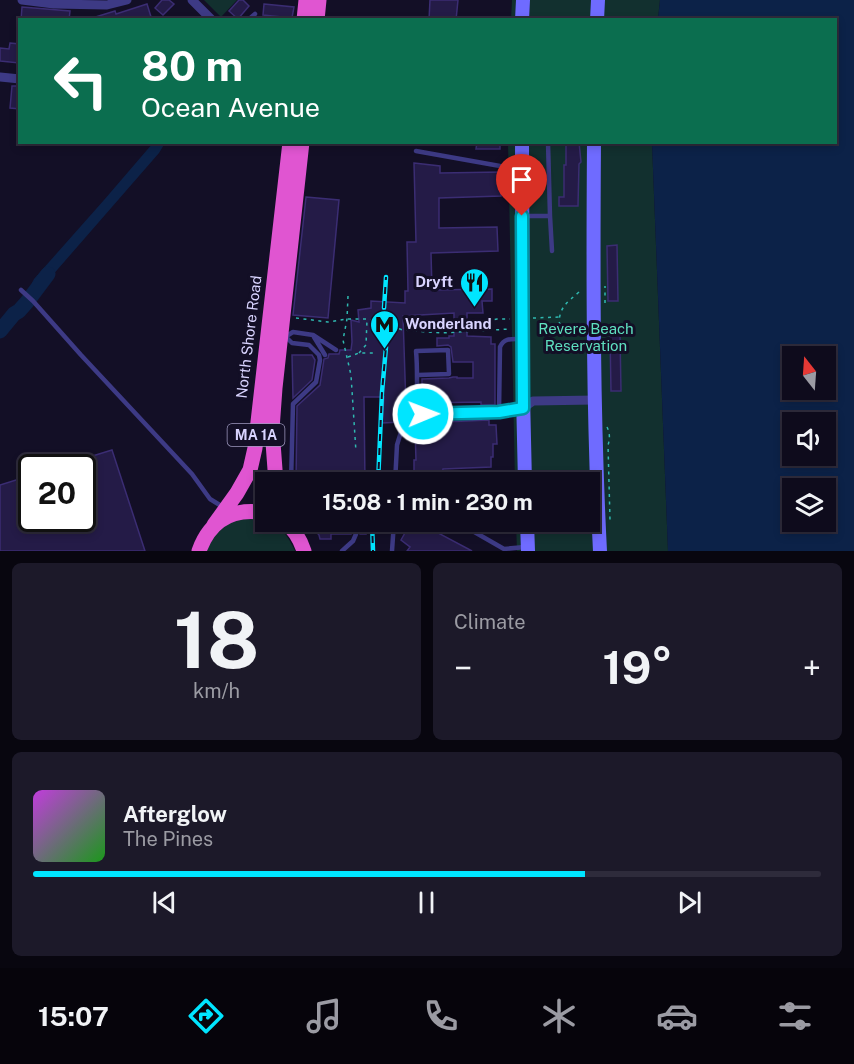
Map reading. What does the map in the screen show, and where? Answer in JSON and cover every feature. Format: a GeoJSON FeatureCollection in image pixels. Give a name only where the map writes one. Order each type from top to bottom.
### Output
{"type":"FeatureCollection","features":[{"type":"Feature","properties":{"kind":"highway"},"geometry":{"type":"LineString","coordinates":[[304,18],[306,0]]}},
{"type":"Feature","properties":{"kind":"highway"},"geometry":{"type":"LineString","coordinates":[[317,18],[319,0]]}},
{"type":"Feature","properties":{"kind":"highway","name":"North Shore Road"},"geometry":{"type":"LineString","coordinates":[[275,472],[272,429],[290,144]]}},
{"type":"Feature","properties":{"kind":"highway","name":"North Shore Road"},"geometry":{"type":"LineString","coordinates":[[214,525],[237,494],[250,471],[278,336],[302,144]]}},
{"type":"Feature","properties":{"kind":"highway"},"geometry":{"type":"LineString","coordinates":[[214,525],[239,512],[255,511]]}},
{"type":"Feature","properties":{"kind":"highway","name":"MA 1A"},"geometry":{"type":"LineString","coordinates":[[199,551],[207,533],[214,525]]}},
{"type":"Feature","properties":{"kind":"highway"},"geometry":{"type":"LineString","coordinates":[[294,532],[302,545]]}},
{"type":"Feature","properties":{"kind":"main road"},"geometry":{"type":"LineString","coordinates":[[522,18],[523,0]]}},
{"type":"Feature","properties":{"kind":"main road"},"geometry":{"type":"LineString","coordinates":[[597,18],[598,0]]}},
{"type":"Feature","properties":{"kind":"main road"},"geometry":{"type":"LineString","coordinates":[[522,144],[525,472]]}},
{"type":"Feature","properties":{"kind":"main road"},"geometry":{"type":"LineString","coordinates":[[594,144],[595,400],[600,551]]}},
{"type":"Feature","properties":{"kind":"main road"},"geometry":{"type":"LineString","coordinates":[[527,532],[528,549]]}},
{"type":"Feature","properties":{"kind":"street"},"geometry":{"type":"LineString","coordinates":[[22,0],[54,4],[107,5],[127,0]]}},
{"type":"Feature","properties":{"kind":"street"},"geometry":{"type":"LineString","coordinates":[[192,0],[210,18]]}},
{"type":"Feature","properties":{"kind":"street"},"geometry":{"type":"LineString","coordinates":[[0,77],[18,79]]}},
{"type":"Feature","properties":{"kind":"street"},"geometry":{"type":"LineString","coordinates":[[523,408],[533,401],[595,400]]}},
{"type":"Feature","properties":{"kind":"lane"},"geometry":{"type":"LineString","coordinates":[[250,18],[255,14]]}},
{"type":"Feature","properties":{"kind":"lane"},"geometry":{"type":"LineString","coordinates":[[548,144],[552,251]]}},
{"type":"Feature","properties":{"kind":"lane"},"geometry":{"type":"LineString","coordinates":[[416,151],[522,168]]}},
{"type":"Feature","properties":{"kind":"lane"},"geometry":{"type":"LineString","coordinates":[[522,216],[550,216]]}},
{"type":"Feature","properties":{"kind":"lane"},"geometry":{"type":"LineString","coordinates":[[21,290],[192,474],[210,499],[226,509]]}},
{"type":"Feature","properties":{"kind":"lane"},"geometry":{"type":"LineString","coordinates":[[278,336],[293,332],[313,335],[336,350]]}},
{"type":"Feature","properties":{"kind":"lane"},"geometry":{"type":"LineString","coordinates":[[499,412],[500,347],[507,339],[523,334]]}},
{"type":"Feature","properties":{"kind":"lane"},"geometry":{"type":"LineString","coordinates":[[313,335],[325,354]]}},
{"type":"Feature","properties":{"kind":"lane"},"geometry":{"type":"LineString","coordinates":[[278,336],[292,343],[309,345],[319,355],[320,360],[316,382],[293,404],[291,472]]}},
{"type":"Feature","properties":{"kind":"lane"},"geometry":{"type":"LineString","coordinates":[[418,375],[449,374],[448,350],[416,351],[418,410],[423,414],[499,412],[523,408]]}},
{"type":"Feature","properties":{"kind":"lane"},"geometry":{"type":"LineString","coordinates":[[396,472],[397,445],[401,432]]}},
{"type":"Feature","properties":{"kind":"lane"},"geometry":{"type":"LineString","coordinates":[[392,551],[393,532]]}},
{"type":"Feature","properties":{"kind":"lane"},"geometry":{"type":"LineString","coordinates":[[475,532],[503,550],[528,549]]}},
{"type":"Feature","properties":{"kind":"lane"},"geometry":{"type":"LineString","coordinates":[[342,551],[353,541],[356,534]]}},
{"type":"Feature","properties":{"kind":"path"},"geometry":{"type":"LineString","coordinates":[[604,308],[606,288]]}},
{"type":"Feature","properties":{"kind":"path"},"geometry":{"type":"LineString","coordinates":[[579,292],[560,311],[559,322],[567,331],[583,330]]}},
{"type":"Feature","properties":{"kind":"path"},"geometry":{"type":"LineString","coordinates":[[348,296],[343,340],[351,375],[356,452]]}},
{"type":"Feature","properties":{"kind":"path"},"geometry":{"type":"LineString","coordinates":[[474,332],[474,323],[496,319],[496,315]]}},
{"type":"Feature","properties":{"kind":"path"},"geometry":{"type":"LineString","coordinates":[[294,318],[328,322],[367,319],[403,330],[441,333],[523,334]]}},
{"type":"Feature","properties":{"kind":"path"},"geometry":{"type":"LineString","coordinates":[[359,353],[366,345],[367,319]]}},
{"type":"Feature","properties":{"kind":"path"},"geometry":{"type":"LineString","coordinates":[[384,343],[386,324]]}},
{"type":"Feature","properties":{"kind":"path"},"geometry":{"type":"LineString","coordinates":[[380,343],[388,343]]}},
{"type":"Feature","properties":{"kind":"path"},"geometry":{"type":"LineString","coordinates":[[348,357],[373,352]]}},
{"type":"Feature","properties":{"kind":"path"},"geometry":{"type":"LineString","coordinates":[[606,426],[609,431],[611,528]]}},
{"type":"Feature","properties":{"kind":"green space"},"geometry":{"type":"Polygon","coordinates":[[[204,0],[237,0],[221,17],[204,0]]]}},
{"type":"Feature","properties":{"kind":"green space"},"geometry":{"type":"Polygon","coordinates":[[[512,0],[660,0],[658,18],[511,18],[512,0]]]}},
{"type":"Feature","properties":{"kind":"green space","name":"Revere Beach Reservation"},"geometry":{"type":"Polygon","coordinates":[[[508,144],[652,144],[668,551],[517,551],[516,532],[600,532],[600,472],[515,472],[508,144]]]}},
{"type":"Feature","properties":{"kind":"green space"},"geometry":{"type":"Polygon","coordinates":[[[248,517],[255,518],[255,532],[283,532],[295,551],[205,551],[222,528],[248,517]]]}},
{"type":"Feature","properties":{"kind":"water"},"geometry":{"type":"Polygon","coordinates":[[[660,0],[854,0],[854,551],[668,551],[652,144],[837,144],[837,18],[658,18],[660,0]]]}},
{"type":"Feature","properties":{"kind":"water"},"geometry":{"type":"Polygon","coordinates":[[[152,144],[164,144],[51,277],[38,290],[35,290],[32,283],[34,279],[152,144]]]}},
{"type":"Feature","properties":{"kind":"building"},"geometry":{"type":"Polygon","coordinates":[[[162,0],[169,0],[174,4],[163,15],[155,8],[162,0]]]}},
{"type":"Feature","properties":{"kind":"building"},"geometry":{"type":"Polygon","coordinates":[[[239,0],[243,0],[249,6],[239,18],[229,11],[239,0]]]}},
{"type":"Feature","properties":{"kind":"building"},"geometry":{"type":"Polygon","coordinates":[[[430,0],[458,0],[456,18],[429,18],[430,0]]]}},
{"type":"Feature","properties":{"kind":"building"},"geometry":{"type":"Polygon","coordinates":[[[147,4],[151,18],[92,18],[115,11],[116,14],[147,4]]]}},
{"type":"Feature","properties":{"kind":"building"},"geometry":{"type":"Polygon","coordinates":[[[264,4],[294,7],[292,18],[263,15],[264,4]]]}},
{"type":"Feature","properties":{"kind":"building"},"geometry":{"type":"Polygon","coordinates":[[[22,7],[70,11],[69,18],[21,18],[22,7]]]}},
{"type":"Feature","properties":{"kind":"building"},"geometry":{"type":"Polygon","coordinates":[[[10,43],[18,44],[18,63],[0,61],[0,48],[9,49],[10,43]]]}},
{"type":"Feature","properties":{"kind":"building"},"geometry":{"type":"Polygon","coordinates":[[[12,86],[18,86],[18,109],[10,108],[12,86]]]}},
{"type":"Feature","properties":{"kind":"building"},"geometry":{"type":"Polygon","coordinates":[[[477,144],[500,144],[500,149],[476,149],[477,144]]]}},
{"type":"Feature","properties":{"kind":"building"},"geometry":{"type":"Polygon","coordinates":[[[566,144],[579,144],[581,162],[579,164],[578,206],[559,206],[559,197],[564,197],[564,165],[566,165],[566,144]]]}},
{"type":"Feature","properties":{"kind":"building"},"geometry":{"type":"Polygon","coordinates":[[[414,163],[440,166],[440,173],[501,172],[501,196],[439,198],[439,228],[497,227],[498,251],[431,253],[432,290],[492,289],[492,301],[482,301],[483,313],[467,313],[467,336],[491,337],[491,344],[495,344],[495,405],[481,405],[481,402],[422,403],[422,379],[473,378],[473,362],[453,362],[451,347],[437,346],[437,338],[454,336],[454,313],[403,316],[406,407],[402,407],[403,422],[382,423],[384,397],[364,397],[365,472],[296,472],[297,406],[320,385],[324,359],[328,358],[329,354],[339,354],[340,350],[351,350],[351,320],[359,322],[358,310],[371,308],[371,301],[405,303],[405,291],[408,291],[407,242],[416,242],[414,163]]]}},
{"type":"Feature","properties":{"kind":"building"},"geometry":{"type":"Polygon","coordinates":[[[306,197],[339,200],[328,318],[293,315],[306,197]]]}},
{"type":"Feature","properties":{"kind":"building"},"geometry":{"type":"Polygon","coordinates":[[[617,245],[618,301],[608,301],[607,246],[617,245]]]}},
{"type":"Feature","properties":{"kind":"building"},"geometry":{"type":"Polygon","coordinates":[[[620,335],[621,391],[611,391],[610,336],[620,335]]]}},
{"type":"Feature","properties":{"kind":"building"},"geometry":{"type":"Polygon","coordinates":[[[292,355],[312,355],[315,360],[312,380],[293,398],[292,355]]]}},
{"type":"Feature","properties":{"kind":"building"},"geometry":{"type":"Polygon","coordinates":[[[489,420],[489,425],[496,425],[497,444],[493,444],[491,467],[443,469],[442,472],[414,472],[415,428],[422,428],[422,423],[489,420]]]}},
{"type":"Feature","properties":{"kind":"building"},"geometry":{"type":"Polygon","coordinates":[[[112,450],[145,551],[0,551],[0,485],[18,479],[18,532],[96,532],[96,455],[112,450]]]}},
{"type":"Feature","properties":{"kind":"building"},"geometry":{"type":"Polygon","coordinates":[[[316,532],[353,532],[351,534],[331,534],[331,539],[320,539],[316,532]]]}},
{"type":"Feature","properties":{"kind":"building"},"geometry":{"type":"Polygon","coordinates":[[[405,532],[436,532],[472,551],[407,551],[410,547],[401,540],[405,532]]]}},
{"type":"Feature","properties":{"kind":"waterway"},"geometry":{"type":"LineString","coordinates":[[0,331],[27,302],[48,274]]}},
{"type":"Feature","properties":{"kind":"railway"},"geometry":{"type":"LineString","coordinates":[[384,308],[386,277]]}},
{"type":"Feature","properties":{"kind":"railway"},"geometry":{"type":"LineString","coordinates":[[378,472],[386,347]]}},
{"type":"Feature","properties":{"kind":"railway"},"geometry":{"type":"LineString","coordinates":[[372,532],[373,551]]}},
{"type":"Feature","properties":{"kind":"place","name":"Dryft"},"geometry":{"type":"Point","coordinates":[474,308]}},
{"type":"Feature","properties":{"kind":"place","name":"Wonderland"},"geometry":{"type":"Point","coordinates":[384,350]}},
{"type":"Feature","properties":{"kind":"route"},"geometry":{"type":"LineString","coordinates":[[423,414],[499,412],[523,408],[522,216]]}}]}
